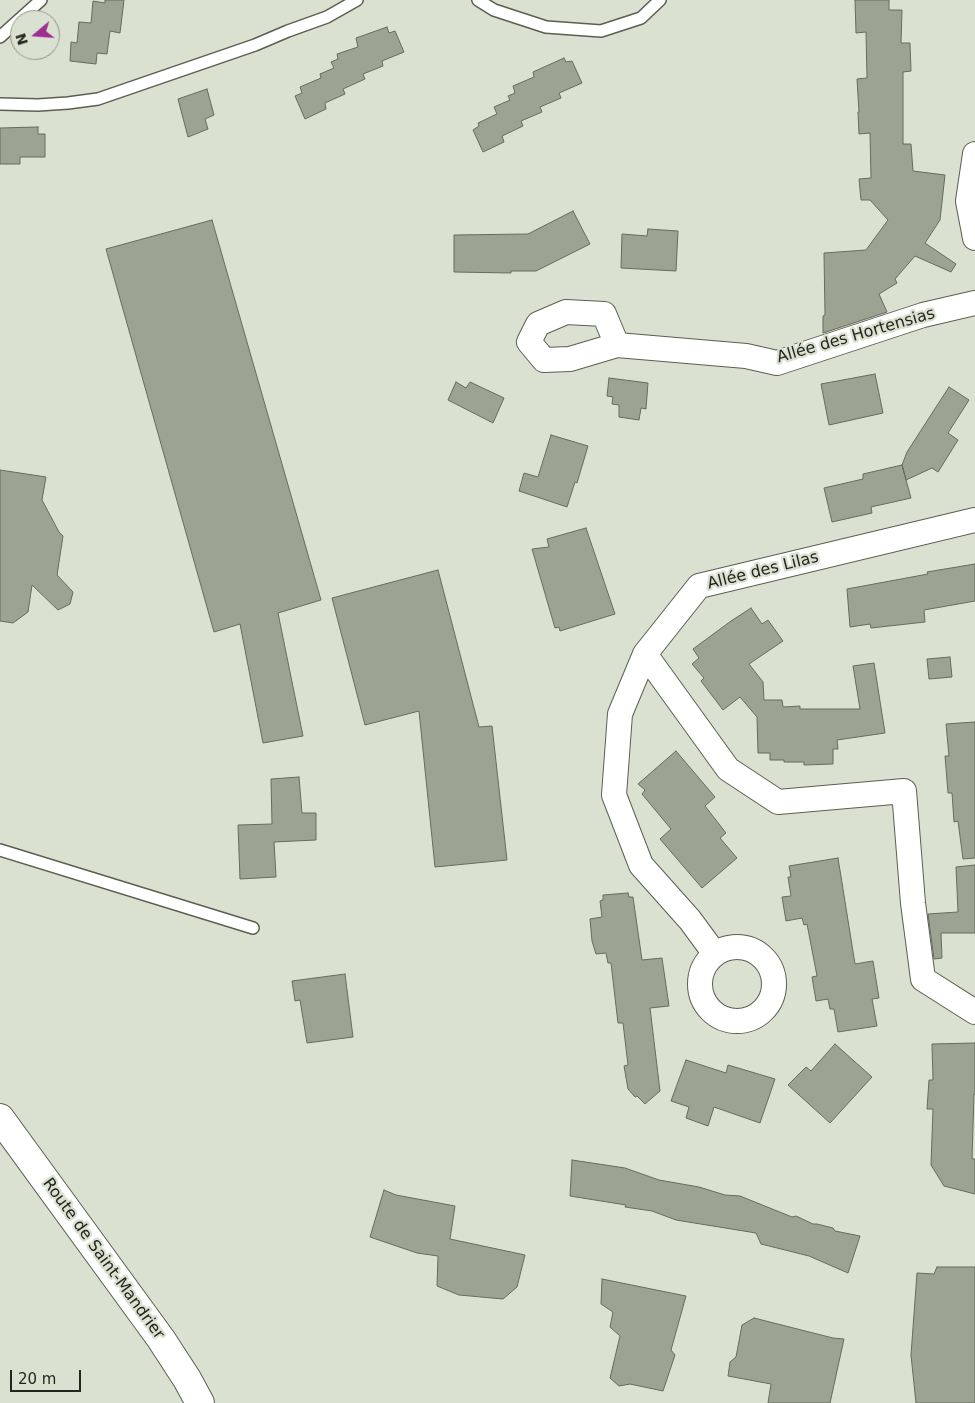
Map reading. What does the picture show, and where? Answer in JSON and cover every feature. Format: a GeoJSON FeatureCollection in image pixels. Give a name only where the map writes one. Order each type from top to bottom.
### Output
{"type":"FeatureCollection","features":[{"type":"Feature","properties":{"kind":"main road","name":"Route de Saint-Mandrier"},"geometry":{"type":"LineString","coordinates":[[0,1118],[161,1339],[200,1403]]}},
{"type":"Feature","properties":{"kind":"main road","name":"Route de Saint-Mandrier"},"geometry":{"type":"LineString","coordinates":[[0,1141],[152,1349],[172,1384],[178,1403]]}},
{"type":"Feature","properties":{"kind":"street"},"geometry":{"type":"LineString","coordinates":[[975,154],[968,201],[975,238]]}},
{"type":"Feature","properties":{"kind":"street","name":"Allée des Hortensias"},"geometry":{"type":"LineString","coordinates":[[617,345],[746,356],[777,363],[924,315],[975,303]]}},
{"type":"Feature","properties":{"kind":"street","name":"Allée des Lilas"},"geometry":{"type":"LineString","coordinates":[[715,954],[690,920],[642,865],[614,795],[620,714],[645,654],[699,586],[975,520]]}},
{"type":"Feature","properties":{"kind":"street"},"geometry":{"type":"LineString","coordinates":[[645,654],[728,769],[778,802],[904,791],[913,903],[923,979],[975,1012]]}},
{"type":"Feature","properties":{"kind":"lane"},"geometry":{"type":"LineString","coordinates":[[0,36],[40,0]]}},
{"type":"Feature","properties":{"kind":"lane"},"geometry":{"type":"LineString","coordinates":[[0,104],[38,105],[98,99],[255,45],[327,17],[357,0]]}},
{"type":"Feature","properties":{"kind":"lane"},"geometry":{"type":"LineString","coordinates":[[478,0],[494,10],[546,26],[601,31],[641,18],[660,0]]}},
{"type":"Feature","properties":{"kind":"lane"},"geometry":{"type":"LineString","coordinates":[[0,850],[253,928]]}},
{"type":"Feature","properties":{"kind":"building"},"geometry":{"type":"Polygon","coordinates":[[[105,0],[124,0],[120,33],[110,31],[107,54],[97,53],[96,64],[70,61],[71,42],[77,43],[79,22],[91,23],[93,1],[105,3],[105,0]]]}},
{"type":"Feature","properties":{"kind":"building"},"geometry":{"type":"Polygon","coordinates":[[[855,0],[889,0],[889,10],[902,10],[901,43],[910,43],[911,71],[903,72],[903,144],[911,144],[913,171],[945,175],[940,220],[925,243],[956,264],[951,272],[915,256],[895,279],[897,283],[879,294],[887,312],[823,333],[823,316],[825,315],[824,253],[866,250],[888,220],[870,200],[861,200],[859,179],[871,178],[870,133],[859,134],[857,79],[867,78],[866,32],[856,33],[855,0]]]}},
{"type":"Feature","properties":{"kind":"building"},"geometry":{"type":"Polygon","coordinates":[[[387,27],[389,33],[395,31],[404,52],[382,61],[383,66],[363,74],[365,79],[343,89],[345,94],[325,103],[326,109],[305,119],[295,96],[302,93],[300,87],[321,78],[320,74],[334,68],[331,62],[338,59],[337,54],[358,47],[356,38],[387,27]]]}},
{"type":"Feature","properties":{"kind":"building"},"geometry":{"type":"Polygon","coordinates":[[[564,58],[566,62],[572,61],[582,83],[559,93],[561,98],[540,107],[542,112],[521,121],[523,126],[502,136],[504,142],[483,152],[473,130],[479,126],[478,123],[497,114],[494,107],[510,100],[508,96],[515,93],[513,86],[534,77],[533,72],[564,58]]]}},
{"type":"Feature","properties":{"kind":"building"},"geometry":{"type":"Polygon","coordinates":[[[207,89],[214,115],[205,119],[208,129],[188,137],[178,99],[207,89]]]}},
{"type":"Feature","properties":{"kind":"building"},"geometry":{"type":"Polygon","coordinates":[[[38,127],[38,134],[45,134],[45,157],[20,157],[20,164],[0,164],[0,128],[38,127]]]}},
{"type":"Feature","properties":{"kind":"building"},"geometry":{"type":"Polygon","coordinates":[[[573,211],[590,244],[536,271],[511,271],[511,273],[454,272],[454,235],[528,234],[573,211]]]}},
{"type":"Feature","properties":{"kind":"building"},"geometry":{"type":"Polygon","coordinates":[[[212,220],[321,600],[278,613],[303,736],[263,743],[240,624],[214,632],[106,249],[212,220]]]}},
{"type":"Feature","properties":{"kind":"building"},"geometry":{"type":"Polygon","coordinates":[[[648,229],[678,231],[676,271],[621,268],[622,234],[647,236],[648,229]]]}},
{"type":"Feature","properties":{"kind":"building"},"geometry":{"type":"Polygon","coordinates":[[[875,374],[883,413],[829,425],[821,384],[875,374]]]}},
{"type":"Feature","properties":{"kind":"building"},"geometry":{"type":"Polygon","coordinates":[[[609,378],[648,383],[646,409],[641,408],[639,420],[619,417],[619,405],[612,404],[613,397],[607,396],[609,378]]]}},
{"type":"Feature","properties":{"kind":"building"},"geometry":{"type":"Polygon","coordinates":[[[456,382],[466,388],[470,382],[504,398],[493,423],[448,400],[456,382]]]}},
{"type":"Feature","properties":{"kind":"building"},"geometry":{"type":"Polygon","coordinates":[[[949,387],[969,400],[948,433],[958,440],[938,472],[932,468],[906,480],[902,465],[907,452],[949,387]]]}},
{"type":"Feature","properties":{"kind":"building"},"geometry":{"type":"Polygon","coordinates":[[[551,435],[588,446],[577,483],[575,482],[567,507],[519,491],[524,473],[538,477],[551,435]]]}},
{"type":"Feature","properties":{"kind":"building"},"geometry":{"type":"Polygon","coordinates":[[[902,465],[911,498],[871,507],[872,513],[832,522],[824,488],[863,479],[863,474],[902,465]]]}},
{"type":"Feature","properties":{"kind":"building"},"geometry":{"type":"Polygon","coordinates":[[[0,470],[46,477],[42,500],[63,536],[57,575],[73,592],[70,604],[58,610],[32,585],[28,612],[13,623],[0,621],[0,470]]]}},
{"type":"Feature","properties":{"kind":"building"},"geometry":{"type":"Polygon","coordinates":[[[586,528],[615,614],[560,631],[559,627],[555,628],[532,549],[549,547],[547,539],[586,528]]]}},
{"type":"Feature","properties":{"kind":"building"},"geometry":{"type":"Polygon","coordinates":[[[975,564],[975,601],[924,610],[925,622],[871,628],[870,624],[850,627],[847,589],[975,564]]]}},
{"type":"Feature","properties":{"kind":"building"},"geometry":{"type":"Polygon","coordinates":[[[438,570],[479,727],[492,726],[507,860],[435,867],[419,711],[365,725],[332,598],[438,570]]]}},
{"type":"Feature","properties":{"kind":"building"},"geometry":{"type":"Polygon","coordinates":[[[751,608],[762,624],[768,620],[783,641],[749,664],[763,682],[764,700],[782,700],[783,707],[800,706],[800,709],[860,709],[853,666],[874,663],[885,733],[837,740],[838,749],[833,749],[833,764],[804,765],[804,762],[770,760],[770,753],[758,753],[757,717],[740,697],[723,710],[701,681],[704,678],[692,664],[699,658],[693,649],[751,608]]]}},
{"type":"Feature","properties":{"kind":"building"},"geometry":{"type":"Polygon","coordinates":[[[950,657],[952,677],[929,679],[927,659],[950,657]]]}},
{"type":"Feature","properties":{"kind":"building"},"geometry":{"type":"Polygon","coordinates":[[[975,722],[975,858],[963,859],[958,821],[954,822],[952,793],[948,793],[945,756],[949,756],[946,724],[975,722]]]}},
{"type":"Feature","properties":{"kind":"building"},"geometry":{"type":"Polygon","coordinates":[[[676,751],[715,797],[705,806],[726,833],[720,838],[737,858],[702,888],[660,839],[671,829],[642,794],[645,790],[638,784],[676,751]]]}},
{"type":"Feature","properties":{"kind":"building"},"geometry":{"type":"Polygon","coordinates":[[[299,777],[302,813],[316,813],[316,840],[274,842],[276,877],[240,879],[238,825],[272,824],[271,779],[299,777]]]}},
{"type":"Feature","properties":{"kind":"building"},"geometry":{"type":"Polygon","coordinates":[[[838,858],[855,964],[873,961],[879,998],[872,999],[877,1026],[838,1032],[834,1009],[830,1009],[828,999],[816,1001],[812,977],[817,976],[807,924],[804,925],[802,918],[786,921],[782,897],[791,896],[788,877],[791,877],[789,866],[838,858]]]}},
{"type":"Feature","properties":{"kind":"building"},"geometry":{"type":"Polygon","coordinates":[[[975,865],[975,933],[941,933],[942,958],[934,959],[928,914],[958,912],[956,867],[975,865]]]}},
{"type":"Feature","properties":{"kind":"building"},"geometry":{"type":"Polygon","coordinates":[[[628,893],[629,897],[633,897],[642,960],[662,958],[669,1006],[650,1008],[660,1091],[645,1104],[628,1089],[624,1066],[628,1065],[623,1023],[618,1023],[611,963],[608,963],[606,953],[596,954],[592,941],[590,919],[602,917],[600,901],[603,900],[603,895],[628,893]]]}},
{"type":"Feature","properties":{"kind":"building"},"geometry":{"type":"Polygon","coordinates":[[[345,974],[353,1037],[307,1043],[300,1000],[295,1001],[292,981],[345,974]]]}},
{"type":"Feature","properties":{"kind":"building"},"geometry":{"type":"Polygon","coordinates":[[[975,1043],[972,1159],[975,1159],[975,1194],[944,1186],[931,1165],[933,1109],[927,1109],[929,1080],[933,1080],[932,1044],[975,1043]]]}},
{"type":"Feature","properties":{"kind":"building"},"geometry":{"type":"Polygon","coordinates":[[[835,1044],[872,1077],[830,1123],[788,1085],[806,1067],[811,1071],[835,1044]]]}},
{"type":"Feature","properties":{"kind":"building"},"geometry":{"type":"Polygon","coordinates":[[[686,1060],[726,1073],[728,1065],[775,1079],[760,1123],[714,1107],[708,1126],[686,1118],[689,1107],[671,1101],[686,1060]]]}},
{"type":"Feature","properties":{"kind":"building"},"geometry":{"type":"Polygon","coordinates":[[[572,1160],[625,1168],[659,1180],[699,1187],[725,1195],[740,1196],[813,1224],[860,1236],[848,1273],[809,1256],[761,1244],[756,1233],[676,1220],[652,1211],[625,1207],[626,1205],[570,1196],[572,1160]]]}},
{"type":"Feature","properties":{"kind":"building"},"geometry":{"type":"Polygon","coordinates":[[[384,1190],[396,1195],[455,1206],[450,1239],[525,1255],[517,1287],[503,1299],[459,1295],[437,1286],[438,1256],[417,1253],[370,1237],[384,1190]]]}},
{"type":"Feature","properties":{"kind":"building"},"geometry":{"type":"Polygon","coordinates":[[[937,1267],[975,1267],[975,1403],[916,1403],[911,1355],[917,1273],[934,1274],[937,1267]]]}},
{"type":"Feature","properties":{"kind":"building"},"geometry":{"type":"Polygon","coordinates":[[[602,1279],[686,1296],[671,1350],[675,1355],[663,1391],[630,1384],[619,1386],[610,1378],[620,1336],[610,1327],[613,1312],[601,1304],[602,1279]]]}},
{"type":"Feature","properties":{"kind":"building"},"geometry":{"type":"Polygon","coordinates":[[[754,1318],[833,1338],[844,1339],[830,1403],[768,1403],[771,1384],[728,1376],[730,1362],[736,1357],[742,1325],[754,1318]]]}}]}
